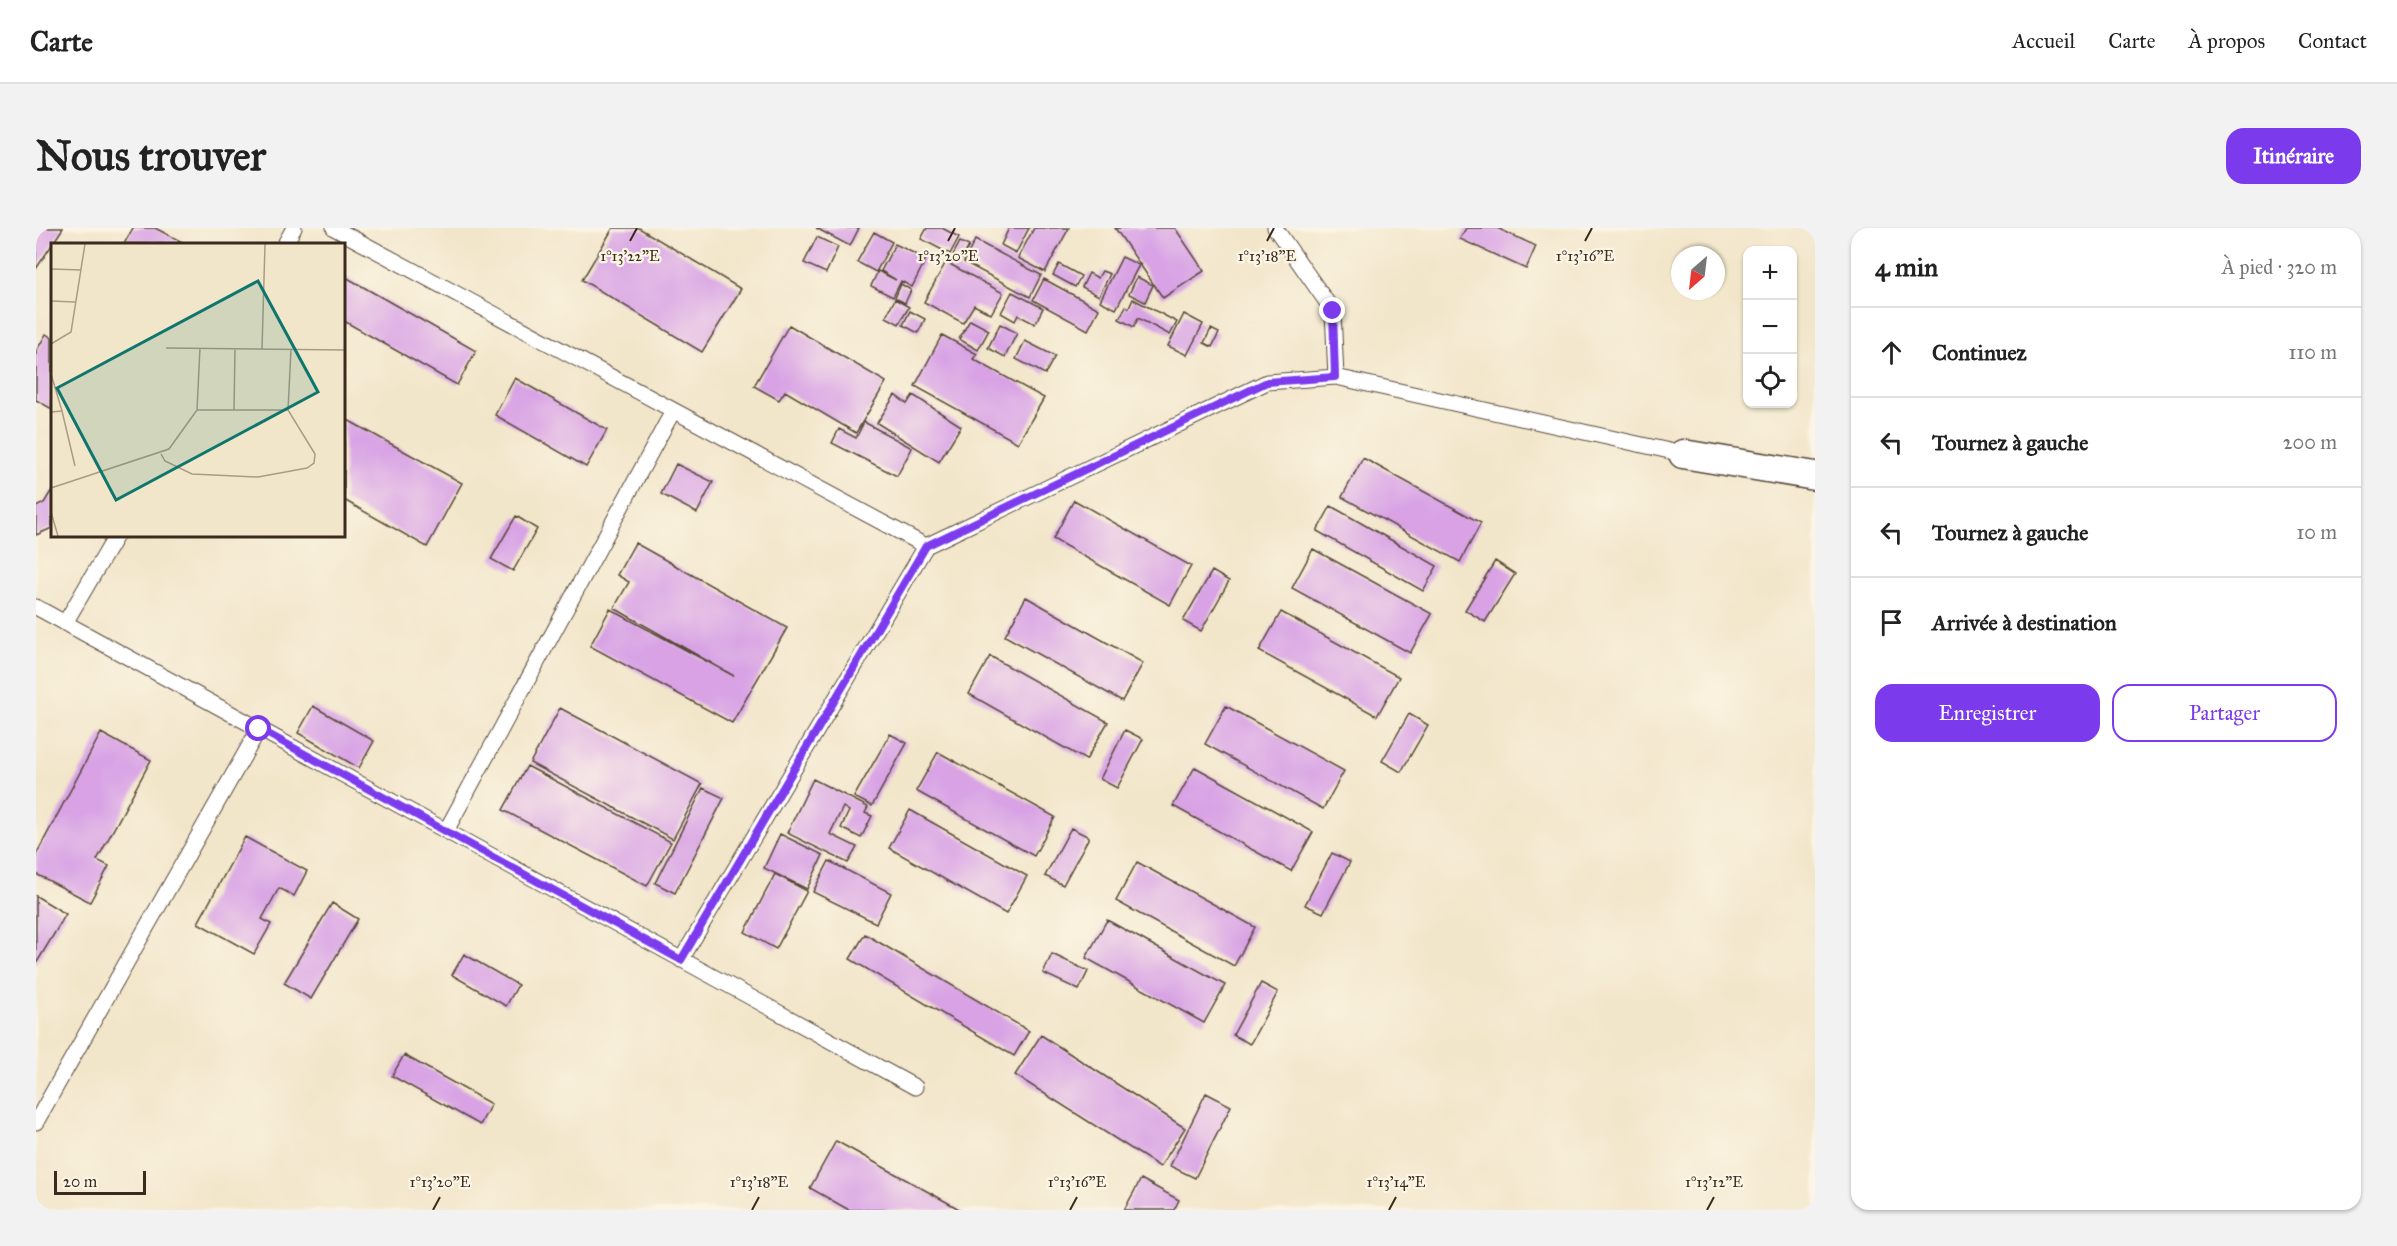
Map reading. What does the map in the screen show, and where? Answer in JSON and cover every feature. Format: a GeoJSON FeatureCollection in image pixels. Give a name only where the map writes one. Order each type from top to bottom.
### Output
{"type":"FeatureCollection","features":[{"type":"Feature","properties":{"kind":"street"},"geometry":{"type":"LineString","coordinates":[[1683,454],[1815,476]]}},
{"type":"Feature","properties":{"kind":"lane"},"geometry":{"type":"LineString","coordinates":[[286,243],[294,228]]}},
{"type":"Feature","properties":{"kind":"lane"},"geometry":{"type":"LineString","coordinates":[[334,228],[926,546]]}},
{"type":"Feature","properties":{"kind":"lane"},"geometry":{"type":"LineString","coordinates":[[1275,228],[1333,311],[1335,377]]}},
{"type":"Feature","properties":{"kind":"lane"},"geometry":{"type":"LineString","coordinates":[[681,960],[926,546],[1267,382],[1335,377],[1683,454]]}},
{"type":"Feature","properties":{"kind":"lane"},"geometry":{"type":"LineString","coordinates":[[446,831],[673,411]]}},
{"type":"Feature","properties":{"kind":"lane"},"geometry":{"type":"LineString","coordinates":[[65,623],[115,537]]}},
{"type":"Feature","properties":{"kind":"lane"},"geometry":{"type":"LineString","coordinates":[[36,607],[915,1087]]}},
{"type":"Feature","properties":{"kind":"lane"},"geometry":{"type":"LineString","coordinates":[[36,1122],[259,729]]}},
{"type":"Feature","properties":{"kind":"building"},"geometry":{"type":"Polygon","coordinates":[[[36,228],[63,228],[51,243],[36,269],[36,228]]]}},
{"type":"Feature","properties":{"kind":"building"},"geometry":{"type":"Polygon","coordinates":[[[133,228],[155,228],[184,243],[125,243],[133,228]]]}},
{"type":"Feature","properties":{"kind":"building"},"geometry":{"type":"Polygon","coordinates":[[[613,228],[639,228],[741,289],[702,352],[582,280],[613,228]]]}},
{"type":"Feature","properties":{"kind":"building"},"geometry":{"type":"Polygon","coordinates":[[[816,228],[859,228],[850,246],[816,228]]]}},
{"type":"Feature","properties":{"kind":"building"},"geometry":{"type":"Polygon","coordinates":[[[927,228],[942,228],[959,237],[950,254],[921,239],[927,228]]]}},
{"type":"Feature","properties":{"kind":"building"},"geometry":{"type":"Polygon","coordinates":[[[1009,228],[1029,228],[1016,253],[1001,245],[1009,228]]]}},
{"type":"Feature","properties":{"kind":"building"},"geometry":{"type":"Polygon","coordinates":[[[1034,228],[1069,228],[1045,272],[1018,258],[1034,228]]]}},
{"type":"Feature","properties":{"kind":"building"},"geometry":{"type":"Polygon","coordinates":[[[1115,228],[1175,228],[1204,271],[1163,298],[1115,228]]]}},
{"type":"Feature","properties":{"kind":"building"},"geometry":{"type":"Polygon","coordinates":[[[1466,228],[1497,228],[1536,246],[1526,269],[1460,239],[1466,228]]]}},
{"type":"Feature","properties":{"kind":"building"},"geometry":{"type":"Polygon","coordinates":[[[874,232],[892,242],[876,272],[857,262],[874,232]]]}},
{"type":"Feature","properties":{"kind":"building"},"geometry":{"type":"Polygon","coordinates":[[[817,237],[838,247],[826,273],[804,263],[817,237]]]}},
{"type":"Feature","properties":{"kind":"building"},"geometry":{"type":"Polygon","coordinates":[[[975,240],[1041,275],[1030,297],[964,262],[975,240]]]}},
{"type":"Feature","properties":{"kind":"building"},"geometry":{"type":"Polygon","coordinates":[[[960,242],[969,246],[962,259],[953,255],[960,242]]]}},
{"type":"Feature","properties":{"kind":"building"},"geometry":{"type":"Polygon","coordinates":[[[895,244],[926,259],[912,287],[901,281],[893,297],[871,286],[878,271],[896,280],[881,271],[895,244]]]}},
{"type":"Feature","properties":{"kind":"building"},"geometry":{"type":"Polygon","coordinates":[[[1122,257],[1139,265],[1116,309],[1100,301],[1122,257]]]}},
{"type":"Feature","properties":{"kind":"building"},"geometry":{"type":"Polygon","coordinates":[[[946,262],[1003,293],[991,314],[974,305],[963,323],[924,302],[946,262]]]}},
{"type":"Feature","properties":{"kind":"building"},"geometry":{"type":"Polygon","coordinates":[[[1059,264],[1081,276],[1075,287],[1053,275],[1059,264]]]}},
{"type":"Feature","properties":{"kind":"building"},"geometry":{"type":"Polygon","coordinates":[[[1102,271],[1110,274],[1099,296],[1082,287],[1089,273],[1098,278],[1102,271]]]}},
{"type":"Feature","properties":{"kind":"building"},"geometry":{"type":"Polygon","coordinates":[[[345,277],[476,351],[457,385],[345,322],[345,277]]]}},
{"type":"Feature","properties":{"kind":"building"},"geometry":{"type":"Polygon","coordinates":[[[1137,277],[1153,285],[1145,302],[1129,294],[1137,277]]]}},
{"type":"Feature","properties":{"kind":"building"},"geometry":{"type":"Polygon","coordinates":[[[1044,279],[1099,309],[1088,330],[1033,300],[1044,279]]]}},
{"type":"Feature","properties":{"kind":"building"},"geometry":{"type":"Polygon","coordinates":[[[901,284],[911,290],[905,303],[895,298],[901,284]]]}},
{"type":"Feature","properties":{"kind":"building"},"geometry":{"type":"Polygon","coordinates":[[[1012,292],[1043,308],[1035,324],[1018,315],[1015,321],[1001,313],[1012,292]]]}},
{"type":"Feature","properties":{"kind":"building"},"geometry":{"type":"Polygon","coordinates":[[[895,299],[909,307],[899,324],[886,317],[895,299]]]}},
{"type":"Feature","properties":{"kind":"building"},"geometry":{"type":"Polygon","coordinates":[[[1133,299],[1177,322],[1170,335],[1138,318],[1134,327],[1119,319],[1126,306],[1129,308],[1133,299]]]}},
{"type":"Feature","properties":{"kind":"building"},"geometry":{"type":"Polygon","coordinates":[[[910,311],[925,319],[918,333],[903,325],[910,311]]]}},
{"type":"Feature","properties":{"kind":"building"},"geometry":{"type":"Polygon","coordinates":[[[1184,314],[1203,324],[1187,355],[1168,346],[1184,314]]]}},
{"type":"Feature","properties":{"kind":"building"},"geometry":{"type":"Polygon","coordinates":[[[970,320],[989,330],[978,350],[959,339],[970,320]]]}},
{"type":"Feature","properties":{"kind":"building"},"geometry":{"type":"Polygon","coordinates":[[[1000,324],[1017,333],[1005,357],[988,348],[1000,324]]]}},
{"type":"Feature","properties":{"kind":"building"},"geometry":{"type":"Polygon","coordinates":[[[789,325],[886,382],[856,433],[785,391],[779,400],[754,386],[789,325]]]}},
{"type":"Feature","properties":{"kind":"building"},"geometry":{"type":"Polygon","coordinates":[[[1211,329],[1219,333],[1212,347],[1204,343],[1211,329]]]}},
{"type":"Feature","properties":{"kind":"building"},"geometry":{"type":"Polygon","coordinates":[[[46,334],[51,337],[51,408],[36,400],[36,352],[46,334]]]}},
{"type":"Feature","properties":{"kind":"building"},"geometry":{"type":"Polygon","coordinates":[[[942,335],[977,354],[973,359],[1044,398],[1018,443],[915,386],[942,335]]]}},
{"type":"Feature","properties":{"kind":"building"},"geometry":{"type":"Polygon","coordinates":[[[1025,341],[1055,356],[1045,374],[1016,359],[1025,341]]]}},
{"type":"Feature","properties":{"kind":"building"},"geometry":{"type":"Polygon","coordinates":[[[515,378],[607,430],[586,467],[495,415],[515,378]]]}},
{"type":"Feature","properties":{"kind":"building"},"geometry":{"type":"Polygon","coordinates":[[[895,395],[907,404],[913,395],[961,426],[939,462],[877,423],[895,395]]]}},
{"type":"Feature","properties":{"kind":"building"},"geometry":{"type":"Polygon","coordinates":[[[345,419],[462,483],[427,547],[345,501],[345,419]]]}},
{"type":"Feature","properties":{"kind":"building"},"geometry":{"type":"Polygon","coordinates":[[[864,422],[912,448],[897,476],[832,443],[839,429],[856,438],[864,422]]]}},
{"type":"Feature","properties":{"kind":"building"},"geometry":{"type":"Polygon","coordinates":[[[1363,458],[1481,523],[1460,562],[1342,497],[1363,458]]]}},
{"type":"Feature","properties":{"kind":"building"},"geometry":{"type":"Polygon","coordinates":[[[676,464],[713,482],[697,513],[661,494],[676,464]]]}},
{"type":"Feature","properties":{"kind":"building"},"geometry":{"type":"Polygon","coordinates":[[[51,492],[51,528],[36,535],[36,507],[44,503],[51,492]]]}},
{"type":"Feature","properties":{"kind":"building"},"geometry":{"type":"Polygon","coordinates":[[[1074,500],[1191,566],[1170,605],[1053,539],[1074,500]]]}},
{"type":"Feature","properties":{"kind":"building"},"geometry":{"type":"Polygon","coordinates":[[[1331,506],[1437,566],[1423,591],[1317,531],[1331,506]]]}},
{"type":"Feature","properties":{"kind":"building"},"geometry":{"type":"Polygon","coordinates":[[[516,516],[537,529],[513,571],[491,559],[516,516]]]}},
{"type":"Feature","properties":{"kind":"building"},"geometry":{"type":"Polygon","coordinates":[[[635,543],[787,628],[732,723],[590,646],[610,609],[734,676],[614,608],[629,582],[617,575],[635,543]]]}},
{"type":"Feature","properties":{"kind":"building"},"geometry":{"type":"Polygon","coordinates":[[[1313,549],[1432,614],[1410,653],[1292,588],[1313,549]]]}},
{"type":"Feature","properties":{"kind":"building"},"geometry":{"type":"Polygon","coordinates":[[[1495,561],[1515,574],[1485,622],[1465,610],[1495,561]]]}},
{"type":"Feature","properties":{"kind":"building"},"geometry":{"type":"Polygon","coordinates":[[[1212,571],[1229,581],[1201,631],[1183,621],[1212,571]]]}},
{"type":"Feature","properties":{"kind":"building"},"geometry":{"type":"Polygon","coordinates":[[[1026,597],[1143,663],[1122,701],[1005,636],[1026,597]]]}},
{"type":"Feature","properties":{"kind":"building"},"geometry":{"type":"Polygon","coordinates":[[[1281,612],[1399,677],[1377,716],[1259,651],[1281,612]]]}},
{"type":"Feature","properties":{"kind":"building"},"geometry":{"type":"Polygon","coordinates":[[[990,656],[1108,722],[1086,760],[969,694],[990,656]]]}},
{"type":"Feature","properties":{"kind":"building"},"geometry":{"type":"Polygon","coordinates":[[[313,706],[374,741],[359,768],[298,733],[313,706]]]}},
{"type":"Feature","properties":{"kind":"building"},"geometry":{"type":"Polygon","coordinates":[[[1226,706],[1344,771],[1323,809],[1205,744],[1226,706]]]}},
{"type":"Feature","properties":{"kind":"building"},"geometry":{"type":"Polygon","coordinates":[[[560,708],[702,784],[673,839],[530,763],[560,708]]]}},
{"type":"Feature","properties":{"kind":"building"},"geometry":{"type":"Polygon","coordinates":[[[1409,714],[1428,725],[1401,772],[1382,761],[1409,714]]]}},
{"type":"Feature","properties":{"kind":"building"},"geometry":{"type":"Polygon","coordinates":[[[1125,730],[1143,739],[1117,788],[1100,779],[1125,730]]]}},
{"type":"Feature","properties":{"kind":"building"},"geometry":{"type":"Polygon","coordinates":[[[101,733],[151,760],[97,860],[109,866],[90,902],[36,874],[36,855],[101,733]]]}},
{"type":"Feature","properties":{"kind":"building"},"geometry":{"type":"Polygon","coordinates":[[[890,734],[907,743],[872,806],[854,797],[890,734]]]}},
{"type":"Feature","properties":{"kind":"building"},"geometry":{"type":"Polygon","coordinates":[[[938,752],[1055,817],[1034,856],[916,791],[938,752]]]}},
{"type":"Feature","properties":{"kind":"building"},"geometry":{"type":"Polygon","coordinates":[[[527,766],[671,842],[647,886],[503,810],[527,766]]]}},
{"type":"Feature","properties":{"kind":"building"},"geometry":{"type":"Polygon","coordinates":[[[1195,767],[1313,832],[1291,871],[1173,806],[1195,767]]]}},
{"type":"Feature","properties":{"kind":"building"},"geometry":{"type":"Polygon","coordinates":[[[813,779],[868,807],[865,813],[872,816],[861,838],[841,828],[849,811],[843,807],[830,834],[857,847],[848,863],[787,833],[813,779]]]}},
{"type":"Feature","properties":{"kind":"building"},"geometry":{"type":"Polygon","coordinates":[[[703,788],[724,798],[675,893],[655,883],[703,788]]]}},
{"type":"Feature","properties":{"kind":"building"},"geometry":{"type":"Polygon","coordinates":[[[910,810],[1027,876],[1006,914],[889,848],[910,810]]]}},
{"type":"Feature","properties":{"kind":"building"},"geometry":{"type":"Polygon","coordinates":[[[1071,828],[1089,837],[1063,885],[1045,876],[1071,828]]]}},
{"type":"Feature","properties":{"kind":"building"},"geometry":{"type":"Polygon","coordinates":[[[780,834],[823,855],[807,889],[764,868],[780,834]]]}},
{"type":"Feature","properties":{"kind":"building"},"geometry":{"type":"Polygon","coordinates":[[[245,837],[307,871],[294,896],[279,888],[262,919],[271,924],[254,954],[198,923],[245,837]]]}},
{"type":"Feature","properties":{"kind":"building"},"geometry":{"type":"Polygon","coordinates":[[[1332,853],[1350,862],[1323,913],[1305,905],[1332,853]]]}},
{"type":"Feature","properties":{"kind":"building"},"geometry":{"type":"Polygon","coordinates":[[[829,861],[891,893],[876,923],[813,892],[829,861]]]}},
{"type":"Feature","properties":{"kind":"building"},"geometry":{"type":"Polygon","coordinates":[[[1137,862],[1255,927],[1234,966],[1116,901],[1137,862]]]}},
{"type":"Feature","properties":{"kind":"building"},"geometry":{"type":"Polygon","coordinates":[[[775,874],[807,891],[776,949],[745,932],[775,874]]]}},
{"type":"Feature","properties":{"kind":"building"},"geometry":{"type":"Polygon","coordinates":[[[36,896],[66,914],[36,964],[36,896]]]}},
{"type":"Feature","properties":{"kind":"building"},"geometry":{"type":"Polygon","coordinates":[[[332,903],[358,919],[311,999],[284,983],[332,903]]]}},
{"type":"Feature","properties":{"kind":"building"},"geometry":{"type":"Polygon","coordinates":[[[1107,920],[1225,985],[1204,1023],[1086,958],[1107,920]]]}},
{"type":"Feature","properties":{"kind":"building"},"geometry":{"type":"Polygon","coordinates":[[[865,934],[1029,1031],[1014,1056],[850,959],[865,934]]]}},
{"type":"Feature","properties":{"kind":"building"},"geometry":{"type":"Polygon","coordinates":[[[464,954],[518,985],[506,1006],[452,975],[464,954]]]}},
{"type":"Feature","properties":{"kind":"building"},"geometry":{"type":"Polygon","coordinates":[[[1052,954],[1088,971],[1079,990],[1043,973],[1052,954]]]}},
{"type":"Feature","properties":{"kind":"building"},"geometry":{"type":"Polygon","coordinates":[[[1261,983],[1278,992],[1250,1044],[1233,1035],[1261,983]]]}},
{"type":"Feature","properties":{"kind":"building"},"geometry":{"type":"Polygon","coordinates":[[[1041,1035],[1185,1128],[1160,1167],[1015,1075],[1041,1035]]]}},
{"type":"Feature","properties":{"kind":"building"},"geometry":{"type":"Polygon","coordinates":[[[404,1055],[491,1104],[480,1125],[392,1076],[404,1055]]]}},
{"type":"Feature","properties":{"kind":"building"},"geometry":{"type":"Polygon","coordinates":[[[1206,1093],[1231,1106],[1195,1178],[1170,1166],[1206,1093]]]}},
{"type":"Feature","properties":{"kind":"building"},"geometry":{"type":"Polygon","coordinates":[[[836,1141],[961,1210],[849,1210],[810,1188],[836,1141]]]}},
{"type":"Feature","properties":{"kind":"building"},"geometry":{"type":"Polygon","coordinates":[[[1141,1179],[1179,1200],[1174,1210],[1124,1210],[1141,1179]]]}},
{"type":"Feature","properties":{"kind":"route"},"geometry":{"type":"LineString","coordinates":[[259,729],[681,960],[926,546],[1267,382],[1335,377],[1333,311]]}}]}
